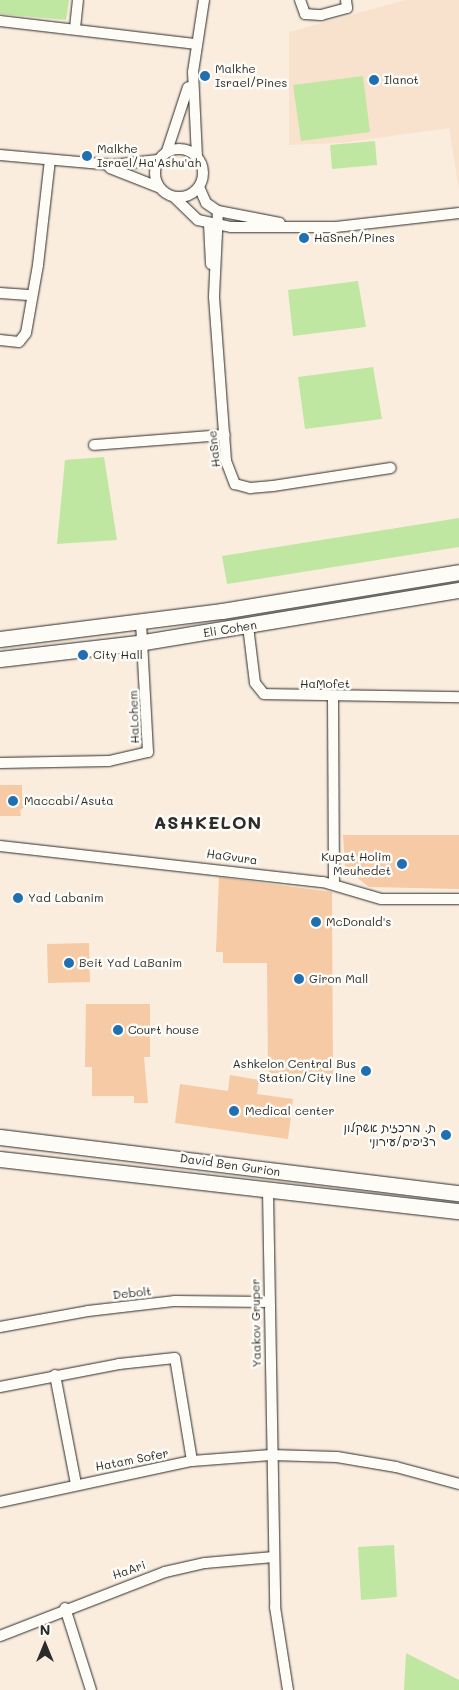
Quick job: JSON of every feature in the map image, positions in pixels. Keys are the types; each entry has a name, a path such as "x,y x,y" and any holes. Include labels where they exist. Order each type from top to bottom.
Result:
{"street":[{"path":"76,28 78,0"},
{"path":"158,187 154,173 158,160 167,151 193,72 204,0"},
{"path":"300,0 305,14 321,15 347,8 346,0"},
{"path":"0,21 76,28 197,44"},
{"path":"174,197 188,196 199,187 203,172 197,157 193,72"},
{"path":"167,151 183,149 197,157"},
{"path":"0,155 94,164 135,164 158,160"},
{"path":"0,340 19,342 26,333 50,160"},
{"path":"94,164 158,187 174,197 194,218 214,225 336,227 459,213"},
{"path":"199,187 206,203 218,211 273,222 336,227"},
{"name":"HaSne","path":"218,211 214,225 214,282 228,472 235,484 250,488 391,468"},
{"path":"0,293 32,295"},
{"path":"94,445 225,435"},
{"name":"Eli Cohen","path":"0,639 141,622 459,572"},
{"name":"Eli Cohen","path":"0,659 144,642 459,590"},
{"name":"HaLohem","path":"0,763 109,760 148,752 144,642 141,622"},
{"name":"HaMofet","path":"248,626 255,683 259,691 273,697 459,697"},
{"path":"334,697 332,821 334,884"},
{"name":"HaGvura","path":"0,846 198,866 334,884 381,899 459,899"},
{"name":"David Ben Gurion","path":"0,1137 459,1193"},
{"name":"David Ben Gurion","path":"0,1159 268,1191 459,1211"},
{"name":"Yaakov Gruper","path":"268,1191 268,1302 275,1607 288,1690"},
{"name":"Debolt","path":"0,1327 88,1311 175,1301 268,1302"},
{"path":"0,1387 55,1375 175,1358 192,1461"},
{"path":"55,1375 76,1484"},
{"name":"Hatam Sofer","path":"0,1502 76,1484 192,1461 271,1455 337,1457 396,1467 459,1484"},
{"name":"HaAri","path":"0,1636 65,1608 165,1572 204,1563 274,1557"},
{"path":"65,1608 91,1690"}],"shaded area":[{"name":"Ilanot","path":"405,0 459,0 459,190 449,128 342,143 289,145 289,32"}],"green space":[{"path":"0,0 69,0 66,20 0,14"},
{"path":"363,76 370,132 301,141 293,85"},
{"path":"375,141 377,165 332,169 330,145"},
{"path":"358,281 366,327 293,336 288,290"},
{"path":"373,367 382,419 305,429 298,377"},
{"path":"104,457 117,540 57,544 65,460"},
{"path":"459,518 459,547 227,584 222,556"},
{"path":"394,1545 397,1597 361,1600 358,1547"},
{"path":"406,1653 459,1680 459,1690 404,1690"}],"building":[{"name":"Maccabi/Asuta","path":"0,785 22,785 22,797 29,804 20,810 21,816 0,816"},
{"name":"Kupat Holim Meuhedet","path":"343,835 459,835 459,889 369,887 345,868"},
{"name":"Giron Mall","path":"219,877 332,892 333,1076 268,1073 267,963 223,963 223,952 216,952"},
{"name":"Beit Yad LaBanim","path":"89,943 90,982 48,983 47,944"},
{"name":"Court house","path":"86,1004 150,1004 150,1057 144,1057 148,1103 134,1103 134,1096 92,1096 92,1067 85,1067"},
{"name":"Medical center","path":"230,1075 259,1080 257,1094 293,1099 288,1139 175,1123 180,1084 228,1091"}],"place":[{"name":"Malkhe Israel/Pines","path":"205,76"},
{"name":"Ilanot","path":"374,80"},
{"name":"Malkhe Israel/Ha'Ashu'ah","path":"87,156"},
{"name":"HaSneh/Pines","path":"304,238"},
{"name":"City Hall","path":"83,655"},
{"name":"Maccabi/Asuta","path":"13,801"},
{"name":"Kupat Holim Meuhedet","path":"402,864"},
{"name":"Yad Labanim","path":"18,898"},
{"name":"McDonald's","path":"316,922"},
{"name":"Beit Yad LaBanim","path":"69,963"},
{"name":"Giron Mall","path":"299,979"},
{"name":"Court house","path":"118,1030"},
{"name":"Ashkelon Central Bus Station/City line","path":"366,1071"},
{"name":"Medical center","path":"234,1111"},
{"name":"ת. מרכזית אשקלון רציפים/עירוני","path":"446,1135"}],"district":[{"name":"ASHKELON","path":"208,822"}]}
